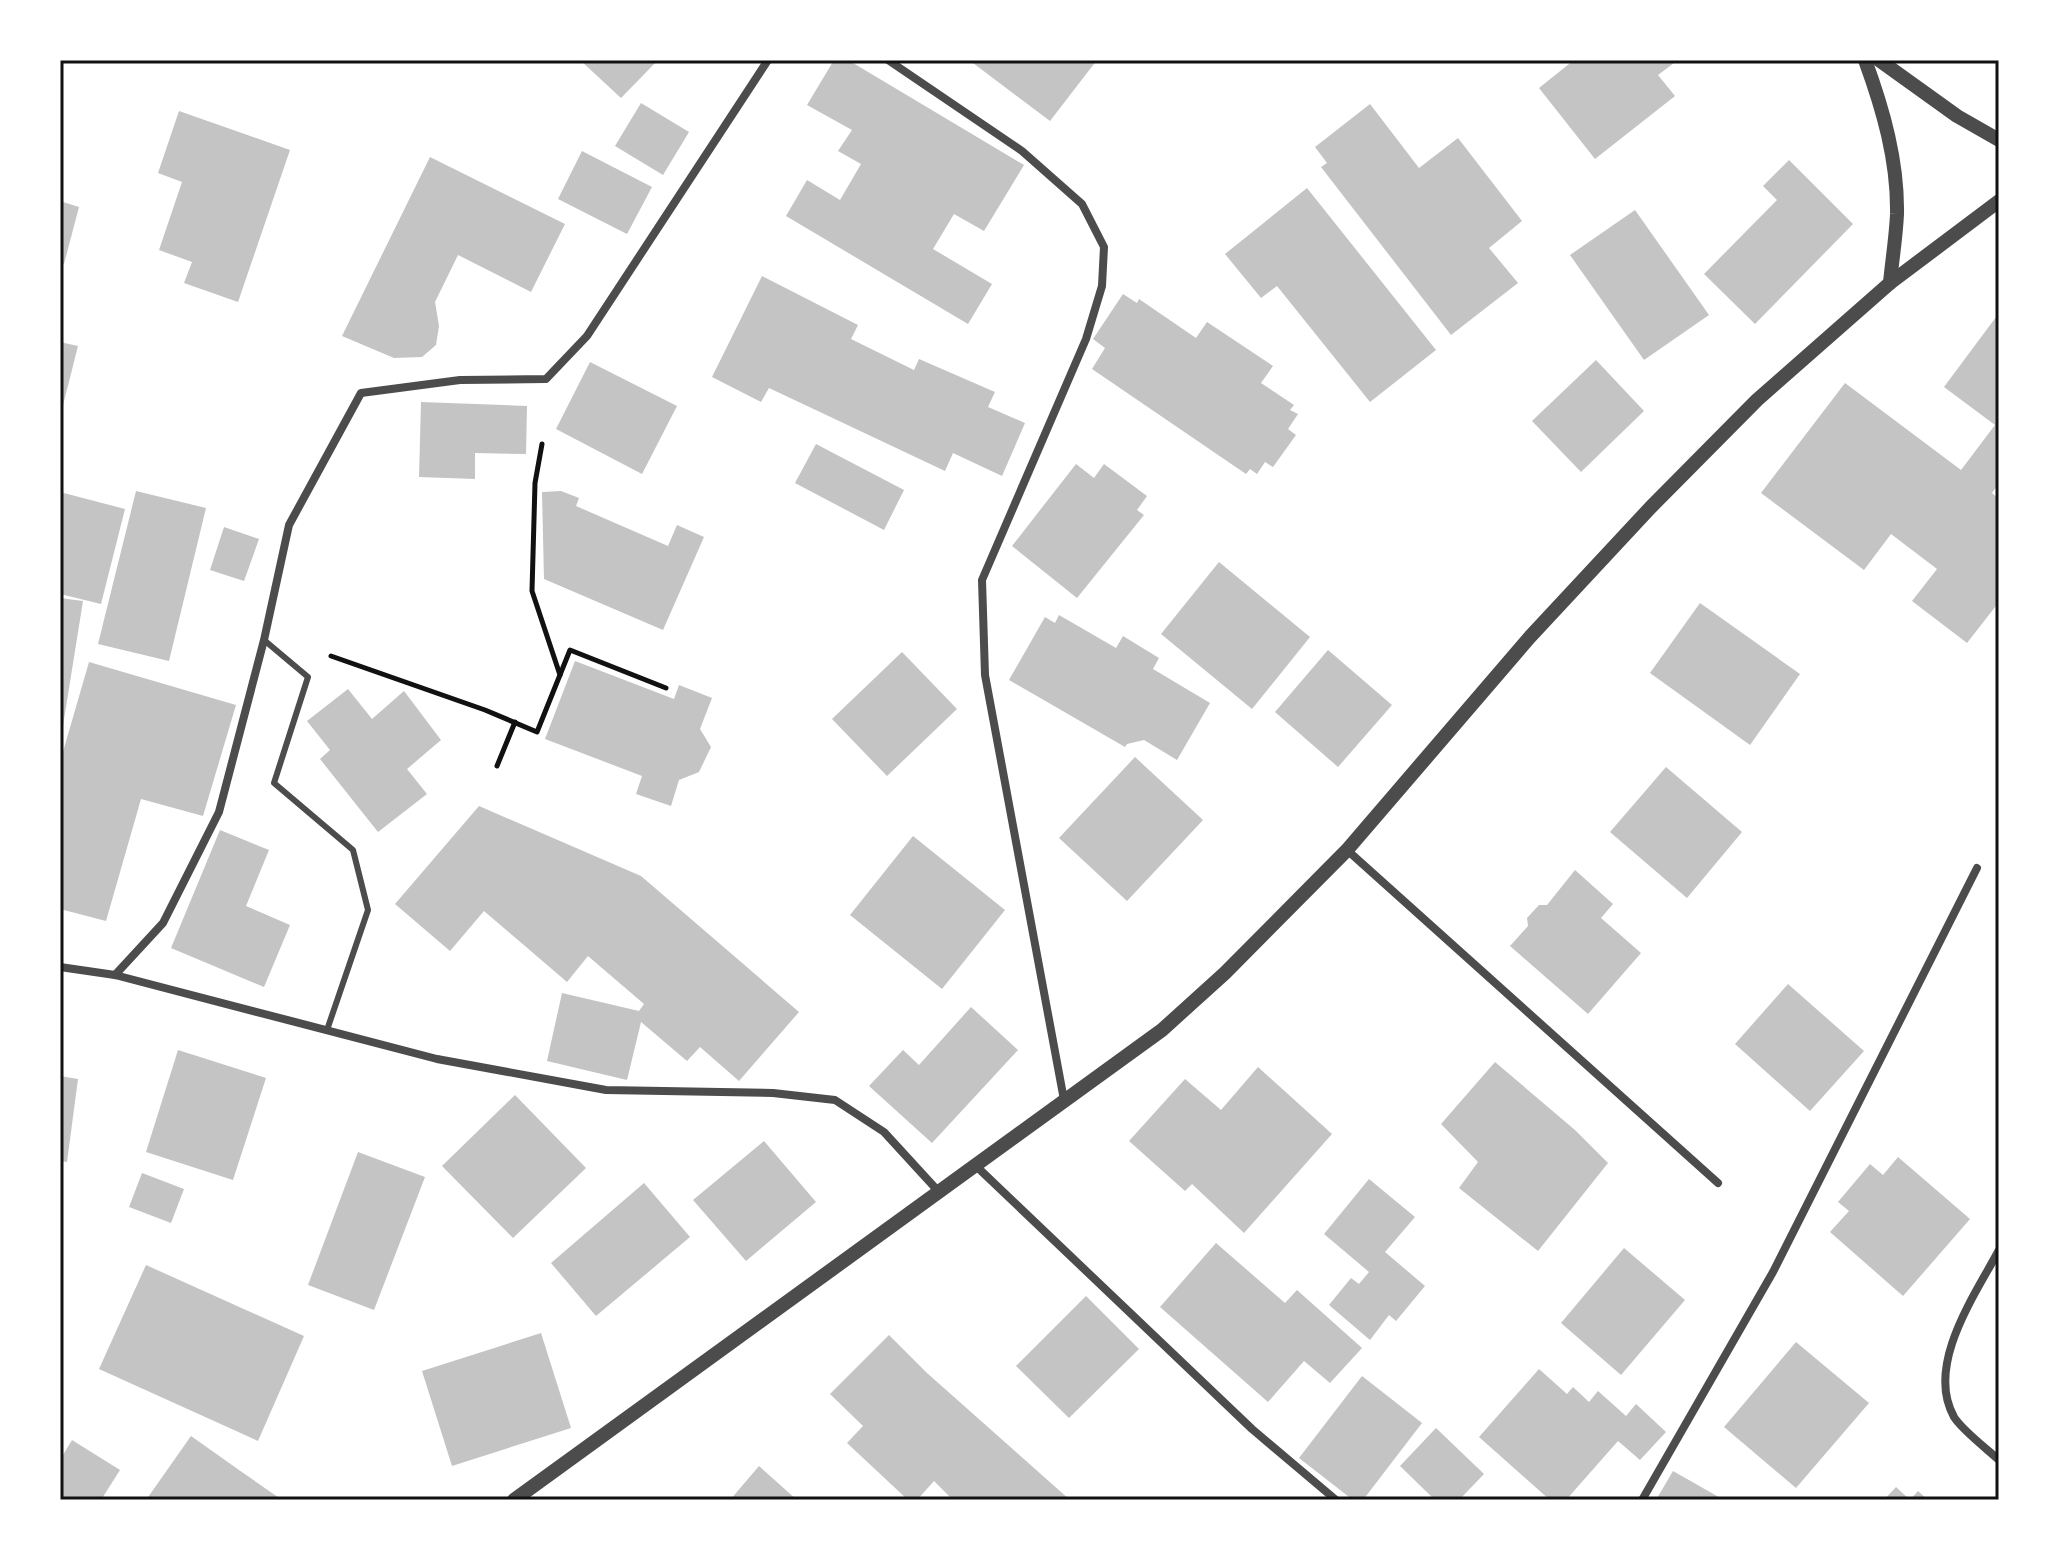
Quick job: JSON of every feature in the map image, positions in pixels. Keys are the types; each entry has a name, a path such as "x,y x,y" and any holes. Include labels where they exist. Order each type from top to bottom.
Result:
{"street":[{"path":"115,975 163,923 219,812 264,640 289,525 361,393 460,380 546,379 587,336 768,60"},
{"path":"888,60 1032,159 1082,204 1104,247 1102,286 1086,339 982,580 985,675 1064,1100"},
{"path":"1865,60 1881,105 1896,177 1897,215 1890,283"},
{"path":"1879,60 1957,116 1999,140"},
{"path":"514,1500 976,1166 1172,1020 1225,973 1347,850 1529,638 1650,508 1757,400 1890,283 1999,201"},
{"path":"1347,850 1718,1183"},
{"path":"1642,1500 1773,1272 1977,868"},
{"path":"60,967 115,975 437,1059 606,1090 773,1093 835,1100 884,1132 939,1192"},
{"path":"976,1166 1252,1429 1336,1500"},
{"path":"1999,1250 1955,1332 1944,1381 1955,1418 1999,1460"}],"lane":[{"path":"264,640 308,677 274,783 353,850 368,910 327,1030"}],"path":[{"path":"542,444 535,483 532,591 560,676"},
{"path":"264,640 349,660 537,732 570,650 666,688"},
{"path":"497,766 515,722"}],"building":[{"path":"580,60 658,60 621,98"},
{"path":"834,60 848,60 1024,165 984,231 954,214 933,249 992,284 968,324 786,216 807,180 840,200 861,164 838,151 852,130 807,105"},
{"path":"969,60 1097,60 1050,121"},
{"path":"1574,60 1678,60 1658,75 1675,96 1595,159 1539,88"},
{"path":"641,103 689,132 663,175 615,146"},
{"path":"1370,104 1419,168 1458,138 1522,221 1489,248 1518,283 1451,335 1321,167 1327,163 1315,147"},
{"path":"179,111 290,150 238,302 184,283 192,262 159,250 182,182 158,173"},
{"path":"582,151 652,187 627,234 558,199"},
{"path":"430,157 565,224 531,292 458,255 435,302 439,326 436,345 422,357 394,358 342,336"},
{"path":"1789,160 1853,224 1755,324 1704,274 1777,200 1763,186"},
{"path":"1307,188 1436,350 1370,402 1277,286 1261,298 1225,254"},
{"path":"60,201 79,207 64,264 60,263"},
{"path":"1635,210 1709,315 1644,360 1570,255"},
{"path":"762,276 858,325 851,339 914,370 919,359 995,392 988,407 1025,423 1002,476 953,453 945,471 769,388 761,402 712,377"},
{"path":"1123,294 1137,303 1139,299 1196,338 1207,322 1273,366 1261,383 1294,405 1290,410 1298,414 1288,429 1296,435 1273,467 1265,462 1257,474 1250,469 1246,474 1092,369 1105,348 1093,339"},
{"path":"1999,313 1999,483 1992,493 1999,499 1999,602 1967,643 1912,601 1937,569 1891,534 1864,570 1761,493 1845,383 1961,470 1995,425 1944,387"},
{"path":"60,342 78,346 61,413 60,413"},
{"path":"1596,360 1644,411 1581,472 1532,421"},
{"path":"590,362 677,406 642,474 556,429"},
{"path":"421,402 527,406 526,454 475,453 475,479 419,477"},
{"path":"816,444 904,490 884,530 795,483"},
{"path":"1076,464 1094,478 1104,464 1147,496 1137,510 1144,515 1077,598 1012,546"},
{"path":"136,491 206,508 169,661 98,644"},
{"path":"561,491 579,498 576,506 668,546 677,525 704,537 663,630 544,579 542,492"},
{"path":"60,492 125,509 101,604 60,594"},
{"path":"224,527 259,539 244,581 210,570"},
{"path":"1219,562 1310,637 1252,709 1161,634"},
{"path":"60,598 83,601 62,732 60,732"},
{"path":"1700,603 1800,674 1750,745 1650,673"},
{"path":"1059,615 1116,648 1123,636 1159,658 1153,669 1210,703 1177,760 1144,740 1125,747 1009,680 1045,617 1055,623"},
{"path":"1328,650 1392,705 1338,767 1275,712"},
{"path":"902,652 957,709 887,776 832,719"},
{"path":"575,661 674,699 679,685 712,698 700,729 711,747 699,772 679,780 671,806 636,794 642,776 545,739"},
{"path":"89,662 236,705 203,816 141,799 106,921 60,909 60,762"},
{"path":"348,689 372,719 404,691 441,740 407,769 427,794 378,832 320,759 330,750 307,721"},
{"path":"1135,757 1203,820 1127,901 1059,838"},
{"path":"1666,767 1742,832 1687,898 1610,832"},
{"path":"479,806 641,876 799,1012 739,1081 700,1047 687,1061 641,1022 627,1080 547,1061 562,993 639,1011 644,1004 588,956 567,982 484,911 450,951 395,904"},
{"path":"220,830 269,850 246,906 290,925 264,987 171,948"},
{"path":"913,836 1005,910 942,989 850,915"},
{"path":"1575,870 1613,904 1601,918 1641,953 1588,1014 1510,946 1528,926 1527,918 1539,905 1547,905"},
{"path":"1788,984 1864,1051 1810,1111 1735,1044"},
{"path":"971,1007 1018,1050 932,1143 869,1086 903,1050 919,1065"},
{"path":"178,1050 266,1078 233,1180 146,1152"},
{"path":"1495,1062 1575,1130 1608,1163 1538,1251 1459,1188 1478,1162 1441,1124"},
{"path":"1258,1067 1332,1134 1244,1233 1192,1184 1185,1191 1129,1141 1185,1079 1221,1110"},
{"path":"60,1076 78,1079 67,1162 60,1161"},
{"path":"515,1095 586,1168 513,1238 442,1166"},
{"path":"764,1141 816,1202 746,1261 693,1200"},
{"path":"358,1152 425,1177 374,1310 308,1285"},
{"path":"1898,1157 1970,1219 1903,1296 1830,1232 1849,1211 1838,1202 1870,1164 1883,1175"},
{"path":"142,1173 184,1189 171,1223 129,1207"},
{"path":"1369,1179 1415,1217 1385,1252 1425,1286 1396,1321 1389,1315 1370,1340 1329,1305 1351,1278 1359,1284 1369,1272 1324,1234"},
{"path":"644,1183 690,1237 596,1316 551,1263"},
{"path":"1216,1243 1285,1303 1297,1290 1362,1348 1330,1383 1304,1361 1268,1402 1160,1307"},
{"path":"1624,1248 1685,1300 1621,1375 1561,1323"},
{"path":"146,1265 304,1336 258,1441 99,1369"},
{"path":"1086,1296 1139,1349 1069,1418 1016,1366"},
{"path":"541,1333 571,1428 452,1466 422,1371"},
{"path":"889,1335 927,1373 1070,1500 953,1500 934,1481 917,1500 908,1500 847,1443 863,1426 830,1394"},
{"path":"1796,1342 1869,1403 1796,1488 1724,1427"},
{"path":"1539,1369 1567,1394 1573,1387 1589,1402 1598,1391 1626,1416 1636,1404 1666,1432 1640,1460 1618,1441 1566,1500 1550,1500 1479,1437"},
{"path":"1362,1376 1422,1423 1363,1500 1353,1500 1299,1458"},
{"path":"1436,1428 1484,1474 1459,1500 1435,1500 1400,1466"},
{"path":"191,1436 239,1470 282,1500 146,1500"},
{"path":"72,1440 120,1470 101,1500 60,1500 60,1460"},
{"path":"759,1466 797,1500 730,1500"},
{"path":"1673,1471 1724,1500 1656,1500"},
{"path":"1896,1487 1910,1500 1884,1500"},
{"path":"1918,1491 1928,1500 1910,1500"}]}
